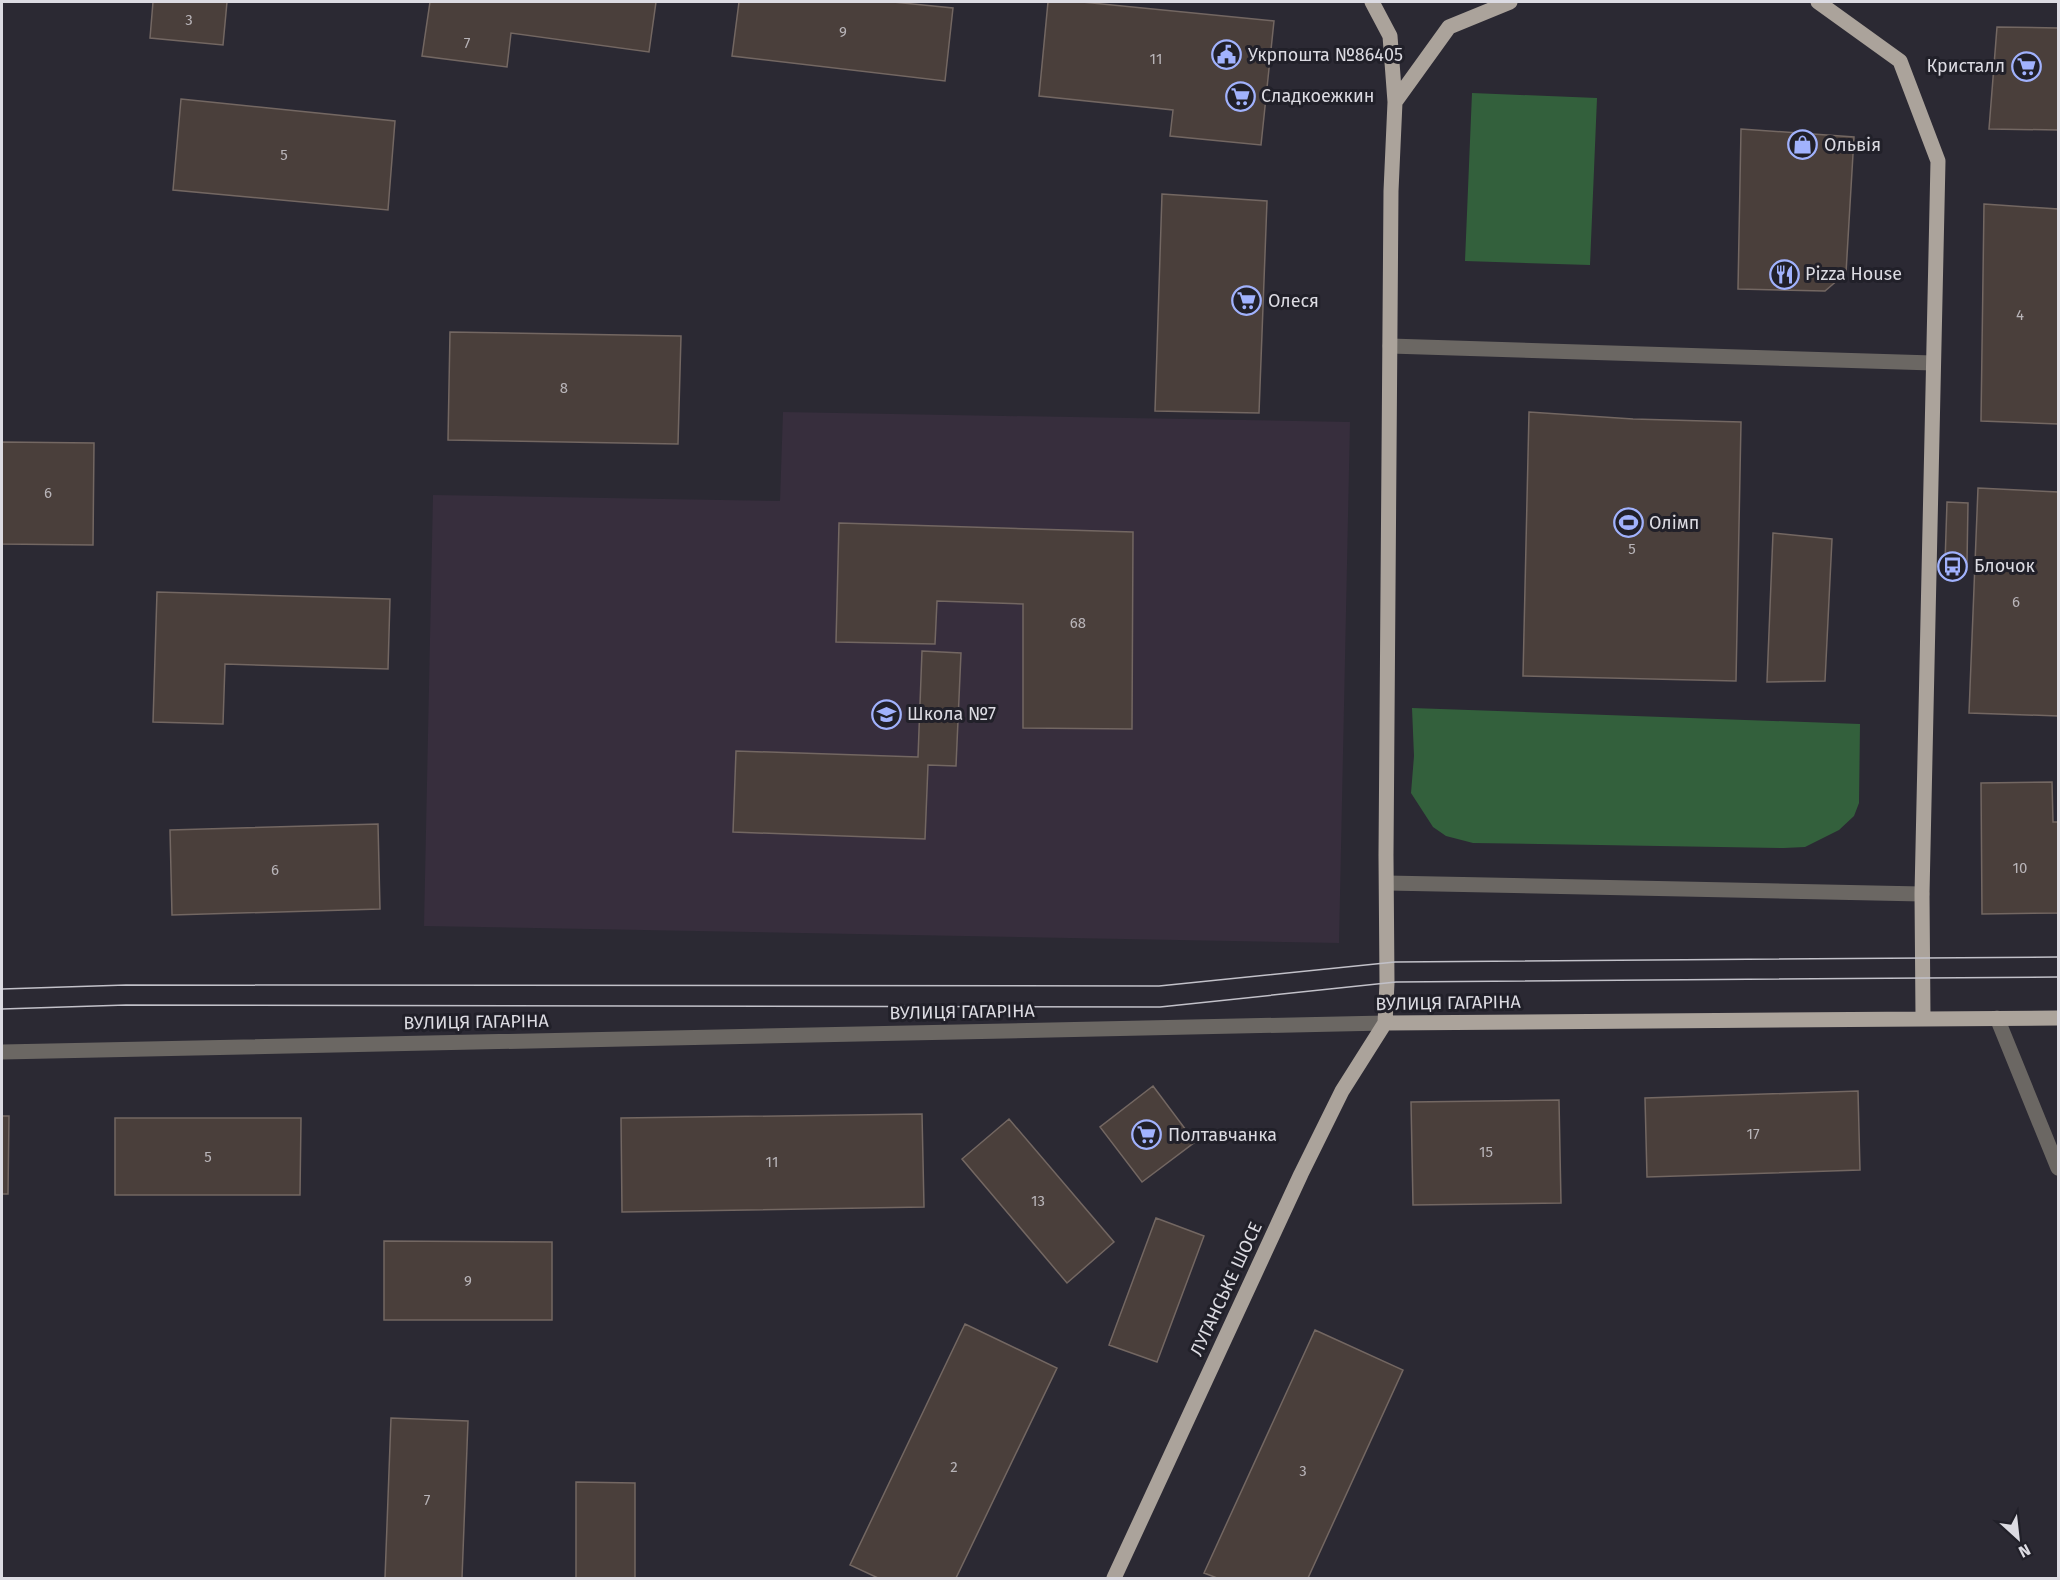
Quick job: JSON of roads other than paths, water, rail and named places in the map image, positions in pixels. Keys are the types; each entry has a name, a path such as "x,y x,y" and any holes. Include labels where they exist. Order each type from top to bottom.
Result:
{"main road":[{"path":"1372,2 1390,36 1395,102 1390,191 1385,1023"},
{"path":"1395,102 1449,27 1509,2"},
{"path":"1818,2 1900,60 1938,161 1922,894 1923,1017"},
{"path":"1997,1018 2058,1018"},
{"name":"ВУЛИЦЯ ГАГАРІНА","path":"1385,1023 1997,1018"},
{"name":"ЛУГАНСЬКЕ ШОСЕ","path":"1114,1578 1301,1174 1342,1091 1385,1023"}],"street":[{"path":"1390,346 1933,363"},
{"path":"1387,883 1922,894"},
{"path":"1997,1018 2058,1167"},
{"name":"ВУЛИЦЯ ГАГАРІНА","path":"2,1052 1385,1023"}],"tram line":[{"path":"2,989 126,985 1159,986 1395,962 2058,957"},
{"path":"2,1009 126,1005 1160,1007 1396,982 2058,977"}],"place":[{"name":"Укрпошта №86405","path":"1227,55"},
{"name":"Кристалл","path":"2026,66"},
{"name":"Сладкоежкин","path":"1240,96"},
{"name":"Ольвія","path":"1803,145"},
{"name":"Pizza House","path":"1784,274"},
{"name":"Олеся","path":"1247,301"},
{"name":"Олімп","path":"1628,523"},
{"name":"Блочок","path":"1953,566"},
{"name":"Школа №7","path":"886,714"},
{"name":"Полтавчанка","path":"1147,1135"}]}
